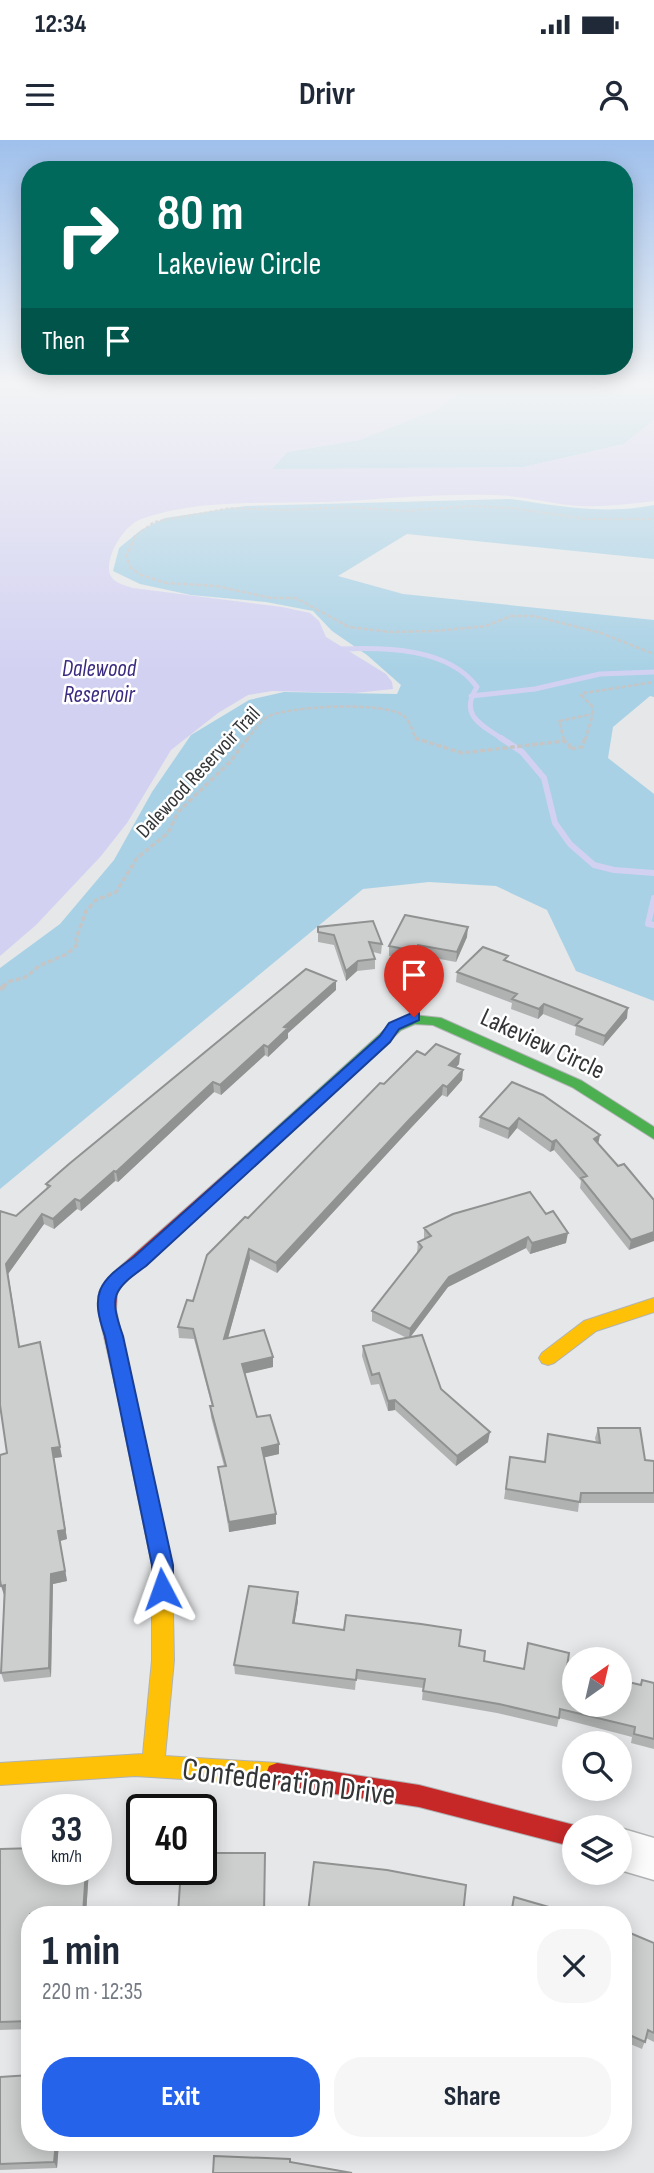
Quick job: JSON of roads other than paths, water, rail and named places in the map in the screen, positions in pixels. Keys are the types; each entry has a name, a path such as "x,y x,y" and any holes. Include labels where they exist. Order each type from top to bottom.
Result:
{"street":[{"name":"Lakeview Circle","path":"153,1765 163,1660 162,1565 114,1336 107,1316 105,1296 119,1276 140,1261 385,1039 394,1026 414,1017 436,1021 576,1083 619,1106 654,1134"},
{"path":"548,1358 590,1326 654,1305"},
{"name":"Confederation Drive","path":"0,1774 153,1765 295,1777 434,1800 562,1832"},
{"path":"632,1853 654,1859"}],"water":[{"name":"Dalewood Reservoir","path":"0,481 654,481 654,501 608,506 580,506 502,495 419,496 190,507 135,522 123,533 111,555 110,574 118,582 133,588 310,613 319,621 326,637 386,674 393,689 355,693 272,691 248,695 218,713 171,750 127,823 101,856 36,925 0,956"}],"waterway":[{"path":"341,649 396,650 433,657 465,674 477,687 473,696"},
{"path":"473,696 535,689 600,674 654,672"},
{"path":"473,696 470,706 476,719 504,740"},
{"path":"504,740 522,752 544,778 555,823 570,844 594,865 614,870 654,873"},
{"path":"654,898 648,924 654,925"}]}
